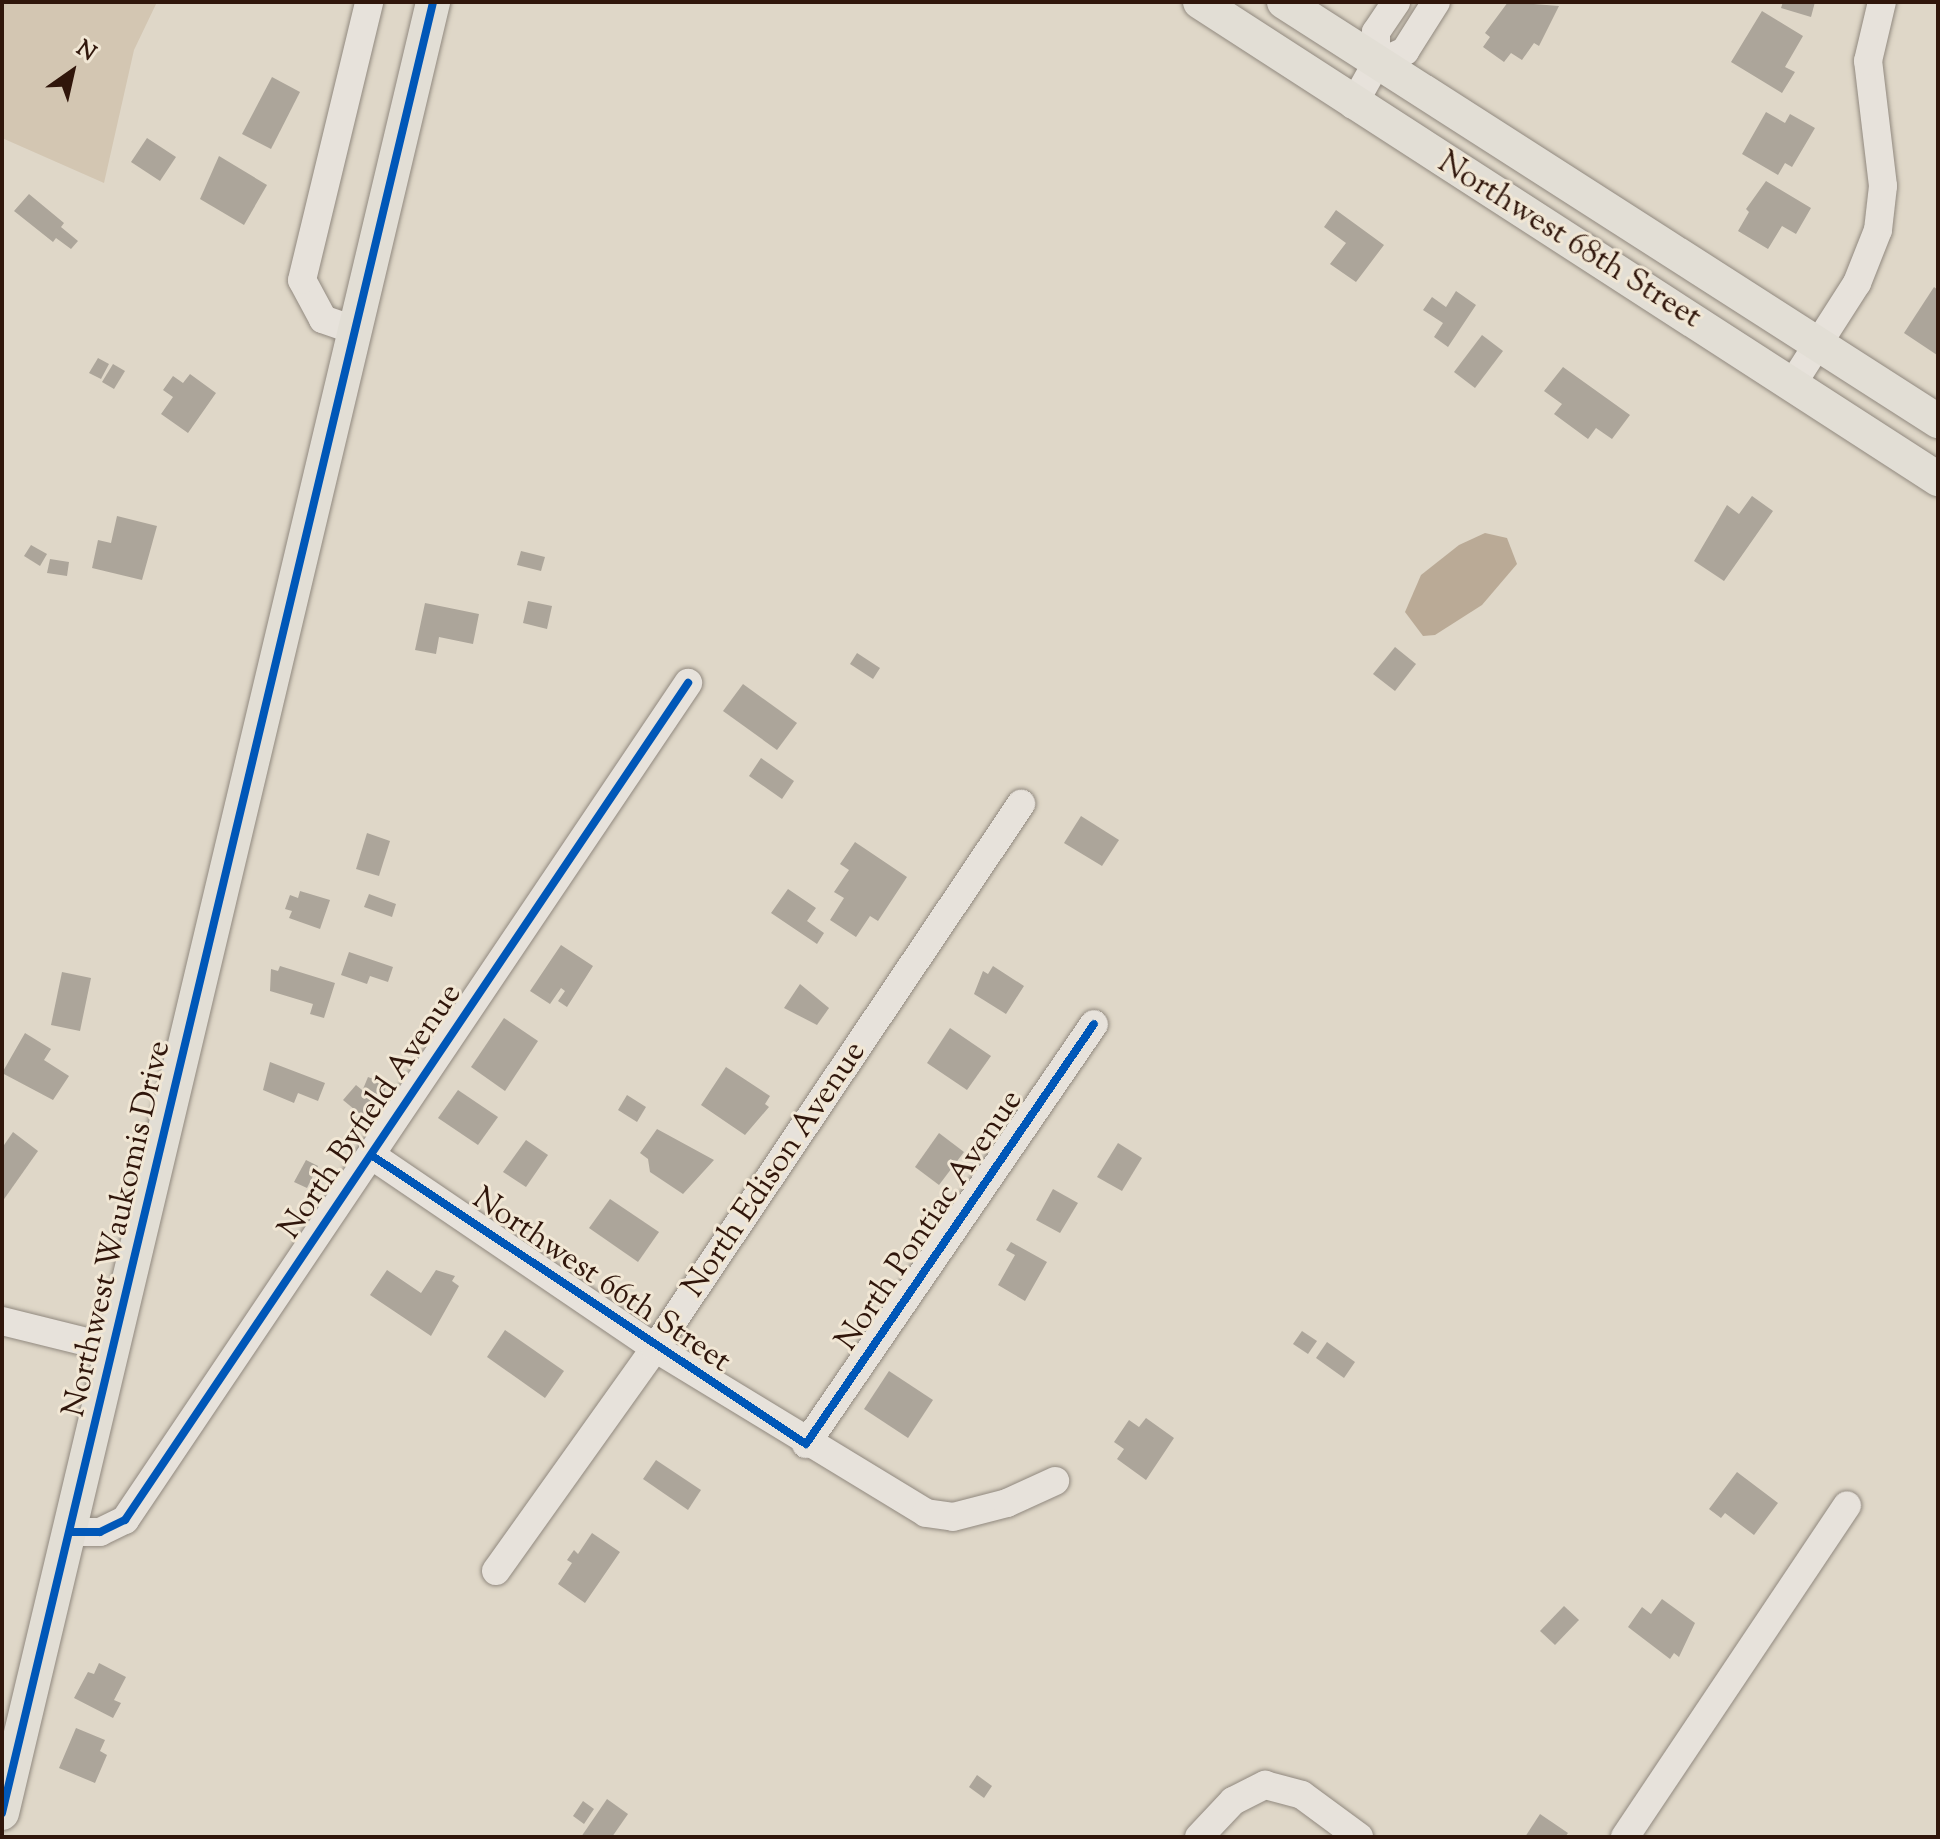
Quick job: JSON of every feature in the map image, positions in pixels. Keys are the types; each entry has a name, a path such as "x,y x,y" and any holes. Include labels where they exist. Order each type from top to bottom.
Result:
{"main road":[{"name":"Northwest Waukomis Drive","path":"2,1813 8,1763 71,1532 433,2"},
{"name":"Northwest 68th Street","path":"1200,2 1353,105 1793,383 1938,479"},
{"name":"Northwest 68th Street","path":"1284,2 1376,64 1821,343 1938,421"}],"street":[{"path":"357,331 323,319 302,280 369,2"},
{"path":"1353,105 1376,64 1376,32 1396,2"},
{"path":"1376,64 1405,51 1436,2"},
{"path":"1793,383 1857,283 1878,230 1883,186 1868,61 1882,2"},
{"name":"North Byfield Avenue","path":"71,1532 100,1532 125,1520 688,683"},
{"name":"North Edison Avenue","path":"496,1571 655,1348 1021,804"},
{"name":"North Pontiac Avenue","path":"806,1444 1094,1024"},
{"name":"Northwest 66th Street","path":"371,1155 655,1348 806,1444 926,1513 953,1517 1007,1503 1055,1481"},
{"path":"2,1321 115,1349"},
{"path":"1625,1837 1847,1506"},
{"path":"1199,1837 1233,1801 1265,1785 1302,1795 1359,1837"}],"shaded area":[{"path":"2,2 157,2 134,50 104,183 2,138"},
{"path":"1485,533 1507,538 1517,564 1482,605 1435,635 1423,636 1405,612 1421,575 1459,545"}],"building":[{"path":"1508,2 1559,6 1539,46 1534,43 1522,60 1511,53 1504,62 1483,47 1490,37 1485,33"},
{"path":"1783,2 1815,2 1811,17 1781,8"},
{"path":"1762,11 1803,36 1785,67 1795,72 1782,93 1731,62"},
{"path":"272,77 300,92 271,149 242,134"},
{"path":"1766,112 1785,123 1790,114 1815,128 1792,167 1785,163 1778,175 1742,154"},
{"path":"147,138 176,157 160,181 131,162"},
{"path":"219,156 267,185 244,225 200,199"},
{"path":"1766,181 1811,208 1796,234 1782,226 1768,249 1738,231 1749,212 1746,209"},
{"path":"29,194 64,223 61,227 78,241 71,249 56,238 53,242 14,211"},
{"path":"1336,210 1384,245 1356,282 1330,264 1346,243 1324,227"},
{"path":"1934,287 1938,290 1937,355 1904,333"},
{"path":"1456,291 1476,305 1448,347 1434,337 1443,323 1423,310 1432,297 1446,307"},
{"path":"1482,335 1503,351 1475,388 1454,372"},
{"path":"98,358 109,364 101,379 89,373"},
{"path":"113,364 125,371 114,389 102,382"},
{"path":"1563,367 1630,415 1612,439 1596,428 1588,439 1554,414 1562,404 1544,391"},
{"path":"190,374 216,393 188,433 161,414 173,397 163,390 173,376 183,383"},
{"path":"1752,496 1773,511 1724,581 1694,561 1727,505 1739,514"},
{"path":"117,516 157,526 142,580 92,568 98,540 111,543"},
{"path":"31,545 47,554 40,566 24,556"},
{"path":"521,551 545,557 541,571 517,565"},
{"path":"50,559 69,562 67,576 47,573"},
{"path":"528,601 552,606 547,629 523,623"},
{"path":"425,603 479,614 473,644 439,637 436,654 415,650"},
{"path":"1395,647 1416,664 1395,691 1373,674"},
{"path":"857,653 880,668 873,679 850,664"},
{"path":"743,684 797,723 777,750 723,711"},
{"path":"761,758 794,781 782,799 749,776"},
{"path":"1081,816 1119,840 1102,866 1064,843"},
{"path":"367,833 390,841 379,876 356,869"},
{"path":"855,842 907,877 878,921 870,916 856,937 830,920 844,898 834,892 849,870 840,864"},
{"path":"788,889 816,908 807,921 824,933 817,944 771,913"},
{"path":"300,891 330,900 320,929 289,918 292,911 285,909 290,895 298,898"},
{"path":"369,894 396,904 392,917 364,907"},
{"path":"561,945 593,966 567,1007 558,1001 565,991 561,988 550,1004 530,991"},
{"path":"349,952 393,967 388,982 370,976 367,984 341,975"},
{"path":"280,966 335,983 324,1018 310,1014 313,1004 270,991 271,969 278,971"},
{"path":"993,966 1024,986 1006,1014 974,994 983,971 988,974"},
{"path":"62,972 91,978 80,1031 51,1025"},
{"path":"800,984 829,1008 817,1025 784,1008"},
{"path":"504,1018 538,1041 505,1091 471,1067"},
{"path":"950,1028 991,1056 967,1090 927,1063"},
{"path":"25,1033 51,1049 44,1060 69,1076 53,1100 2,1073"},
{"path":"270,1062 325,1083 318,1101 298,1093 294,1103 263,1090"},
{"path":"726,1067 770,1096 765,1104 769,1107 745,1135 701,1105"},
{"path":"368,1077 387,1084 383,1096 363,1089"},
{"path":"356,1085 379,1104 366,1119 343,1100"},
{"path":"458,1090 498,1117 478,1145 438,1118"},
{"path":"627,1095 646,1107 637,1122 618,1110"},
{"path":"657,1129 714,1160 683,1194 650,1172 648,1159 640,1153"},
{"path":"13,1132 38,1151 2,1202 2,1148"},
{"path":"939,1133 964,1152 939,1185 915,1167"},
{"path":"526,1140 548,1155 526,1187 503,1172"},
{"path":"1118,1143 1142,1158 1122,1191 1097,1177"},
{"path":"306,1160 318,1166 307,1188 294,1182"},
{"path":"1053,1189 1078,1203 1060,1233 1036,1220"},
{"path":"610,1199 659,1232 638,1262 589,1228"},
{"path":"1011,1242 1047,1262 1025,1301 998,1285 1015,1255 1006,1250"},
{"path":"387,1270 421,1293 436,1270 455,1276 452,1281 459,1286 431,1336 370,1295"},
{"path":"505,1330 564,1371 545,1398 487,1357"},
{"path":"1302,1331 1317,1341 1308,1354 1293,1344"},
{"path":"1327,1342 1355,1362 1344,1378 1316,1358"},
{"path":"889,1371 933,1400 908,1438 864,1409"},
{"path":"1146,1418 1174,1438 1146,1480 1117,1459 1124,1449 1114,1442 1129,1420 1139,1427"},
{"path":"656,1460 701,1490 688,1510 643,1479"},
{"path":"1737,1472 1778,1503 1754,1535 1725,1513 1721,1518 1709,1509"},
{"path":"592,1533 620,1552 585,1603 558,1584 572,1563 567,1560 574,1550 578,1554"},
{"path":"1662,1599 1695,1623 1679,1657 1674,1653 1670,1659 1628,1627 1642,1607 1651,1614"},
{"path":"1564,1606 1579,1620 1555,1645 1540,1631"},
{"path":"99,1663 126,1677 114,1700 121,1703 113,1718 74,1698 88,1672 94,1674"},
{"path":"76,1728 105,1740 100,1751 107,1755 95,1783 59,1768"},
{"path":"977,1775 992,1786 984,1798 969,1787"},
{"path":"607,1799 628,1814 612,1837 581,1837"},
{"path":"583,1801 594,1809 584,1824 573,1816"},
{"path":"1540,1814 1568,1833 1565,1837 1525,1837"}],"cycle path":[{"path":"2,1813 433,2"},
{"path":"71,1532 100,1532 125,1520 688,683"},
{"path":"371,1155 806,1444 1094,1024"}]}
